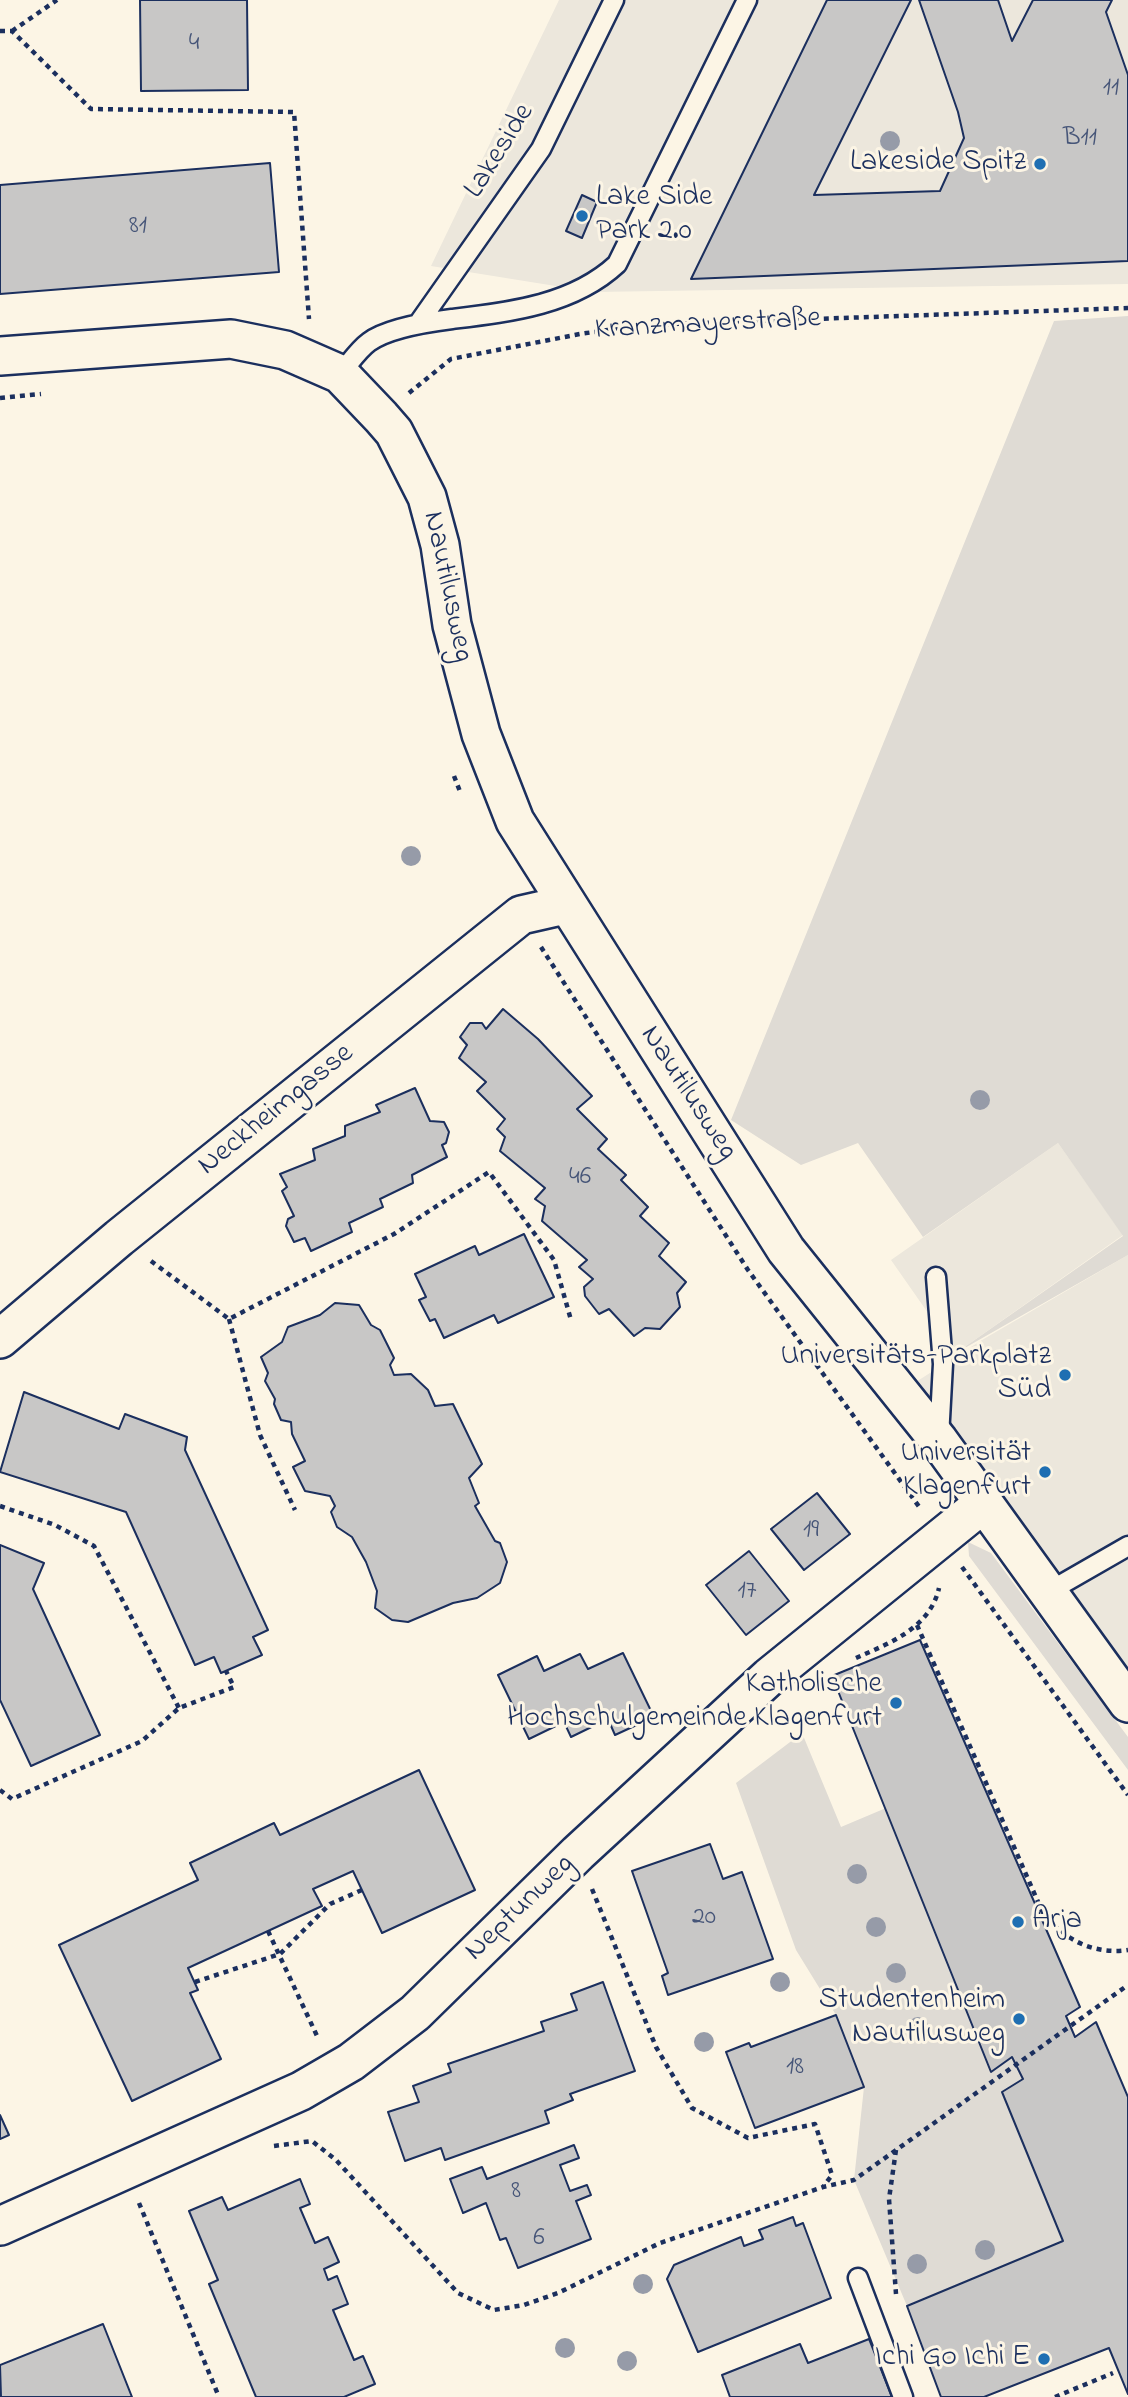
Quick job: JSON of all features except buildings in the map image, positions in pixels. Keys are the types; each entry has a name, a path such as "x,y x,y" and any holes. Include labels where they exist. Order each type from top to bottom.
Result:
{"street":[{"path":"0,356 231,339 285,350 341,374 381,416"},
{"name":"Nautilusweg","path":"381,416 394,432 427,497 440,545 452,625 481,734 515,821 565,905 786,1250 939,1441 1128,1703"},
{"name":"Neckheimgasse","path":"0,1339 119,1238 521,915 565,905"},
{"name":"Neptunweg","path":"0,2226 301,2091 334,2072 415,2013 578,1853 769,1677 984,1503"}],"lane":[{"name":"Lakeside","path":"418,324 541,149 614,0"},
{"path":"341,374 370,341 418,324 505,313 561,298 596,284 617,264 747,0"},
{"path":"936,1277 943,1364 939,1441"},
{"path":"1048,1592 1128,1546"},
{"path":"858,2278 903,2397"}],"path":[{"path":"0,30 12,31 57,0"},
{"path":"12,31 90,109 295,112 310,324"},
{"name":"Kranzmayerstraße","path":"381,416 451,359 642,325 1128,308"},
{"path":"229,1319 394,1234 489,1172 554,1260 571,1320"},
{"path":"119,1238 229,1319 260,1435 295,1510"},
{"path":"0,1506 55,1525 94,1546 179,1708"},
{"path":"941,1538 1128,1795"},
{"path":"917,1625 1042,1911 1053,1927 1075,1941 1096,1949 1128,1950"},
{"path":"0,1790 12,1799 62,1779 142,1741 179,1708 234,1687 226,1671"},
{"path":"578,1853 656,2047 692,2108 748,2138 815,2124 832,2175 823,2187"},
{"path":"195,1982 280,1954 330,1904 362,1890"},
{"path":"268,1931 334,2072"},
{"path":"250,2114 264,2148 312,2141 336,2160 458,2293 494,2310 524,2305 558,2293 660,2243 823,2187 854,2180 1128,1985"},
{"path":"896,2150 889,2199 896,2295"},
{"path":"125,2170 219,2397"},
{"path":"1055,2397 1113,2373"}],"shaded area":[{"path":"559,0 1128,0 1128,284 593,292 431,266"},
{"path":"1128,316 1128,1255 956,1353 1123,1236 1058,1143 923,1237 858,1143 801,1165 731,1120 1054,321"},
{"path":"1058,1143 1123,1235 956,1353 891,1260"},
{"name":"Universität Klagenfurt","path":"1128,1255 1128,1703 900,1392 982,1340"},
{"path":"968,1542 991,1553 1128,1737 1128,1770 969,1556"},
{"path":"802,1733 841,1827 886,1808 992,2071 1012,2057 1023,2079 1002,2092 1063,2241 907,2306 854,2180 864,2087 836,2015 796,1950 736,1783"}],"place":[{"name":"Lakeside Spitz","path":"1040,164"},
{"name":"Lake Side Park 2.0","path":"582,216"},
{"name":"Universitäts-Parkplatz Süd","path":"1065,1375"},
{"name":"Universität Klagenfurt","path":"1045,1472"},
{"name":"Katholische Hochschulgemeinde Klagenfurt","path":"896,1703"},
{"name":"Arja","path":"1018,1922"},
{"name":"Studentenheim Nautilusweg","path":"1019,2019"},
{"name":"Ichi Go Ichi E","path":"1044,2359"}]}
